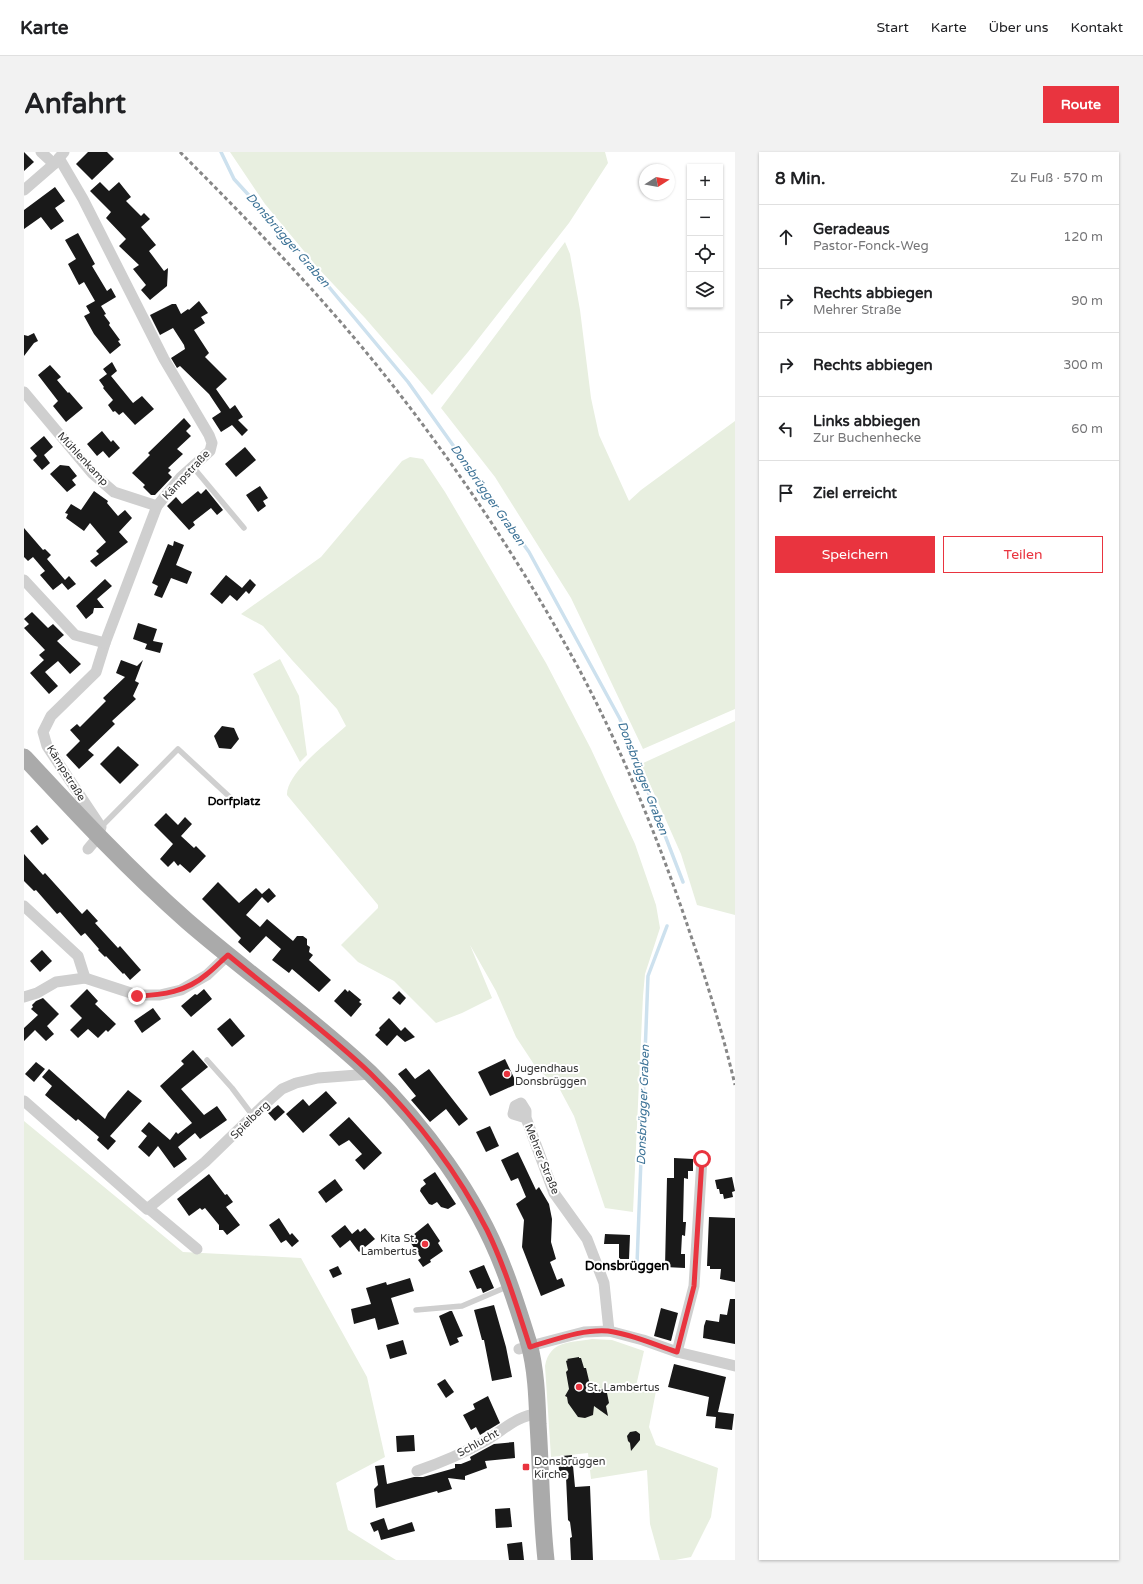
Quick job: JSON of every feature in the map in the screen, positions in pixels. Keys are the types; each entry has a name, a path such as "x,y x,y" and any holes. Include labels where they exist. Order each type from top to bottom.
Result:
{"main road":[{"path":"24,757 96,838 188,922 326,1035 370,1074 414,1121 439,1153 467,1195 486,1230 510,1286 524,1348 536,1388 546,1560"}],"street":[{"path":"24,190 59,158 41,152"},
{"name":"Kämpstraße","path":"59,158 82,198 164,359 209,435 212,443 210,451 181,477 157,506 105,643 96,672 51,716 43,732 48,746 96,838"},
{"name":"Mühlenkamp","path":"24,392 92,473 114,492 157,506"},
{"path":"24,580 75,635 105,643"},
{"path":"24,906 78,956 85,978"},
{"path":"24,997 56,982 85,978 137,996 160,995 181,990 207,975 228,955"},
{"name":"Spielberg","path":"148,1208 206,1162 282,1089 318,1078 370,1074"},
{"path":"24,1101 147,1209 148,1208 197,1249"},
{"name":"Mehrer Straße","path":"526,1118 554,1193 587,1239 604,1283 609,1331"},
{"path":"677,1352 694,1286 702,1159"},
{"path":"524,1348 584,1332 609,1331 643,1340 677,1352 735,1366"},
{"name":"Schlucht","path":"417,1471 439,1463 484,1442 527,1414 538,1414"}],"lane":[{"path":"193,467 244,528"},
{"path":"96,838 178,749 234,801"},
{"path":"207,1060 232,1088 253,1116"},
{"path":"416,1310 462,1306 510,1286"}],"green space":[{"path":"230,152 605,152 608,163 569,223 468,352 432,395 365,318 318,268 265,204"},
{"path":"565,242 570,254 580,310 591,398 599,435 629,501 641,490 735,421 735,709 643,749 571,598 495,477 441,408"},
{"path":"410,457 423,459 445,492 546,663 591,749 635,844 656,905 660,928 645,974 643,996 633,1212 605,1208 574,1116 558,1086 537,1069 516,1037 496,991 470,945 492,998 462,1013 436,1023 394,981 358,962 341,945 378,908 378,905 287,795 289,786 301,767 346,726 337,709 263,626 241,614 321,557 402,461"},
{"path":"280,659 299,696 307,755 300,762 253,674"},
{"path":"735,721 735,915 697,905 681,854 641,764"},
{"path":"24,1121 183,1252 301,1258 367,1377 385,1457 336,1483 348,1530 396,1560 24,1560"},
{"path":"592,1339 612,1340 644,1351 636,1386 656,1391 649,1427 656,1445 718,1468 711,1517 691,1557 675,1560 660,1560 650,1524 647,1470 591,1479 588,1453 551,1457 545,1366 551,1351 556,1347 569,1342"}],"building":[{"path":"24,152 34,162 24,171"},
{"path":"88,152 107,152 114,159 92,180 76,164"},
{"path":"100,182 109,191 119,182 131,197 126,201 141,216 144,213 150,219 141,227 156,245 149,251 164,271 168,268 167,286 150,300 141,290 146,285 133,269 139,265 119,246 126,239 106,218 111,212 90,191"},
{"path":"55,187 65,201 55,208 64,221 51,230 41,217 24,229 24,210"},
{"path":"78,233 95,264 92,266 107,291 111,288 116,297 101,306 106,314 104,315 110,323 109,325 120,340 118,341 121,345 110,354 94,334 84,316 90,313 86,306 95,301 84,282 79,285 68,264 76,259 65,240"},
{"path":"199,301 208,313 201,317 205,323 194,330 209,353 205,357 227,379 216,389 230,409 235,405 243,417 238,420 248,430 242,436 232,425 221,432 212,418 221,412 209,394 180,366 177,368 171,358 185,349 184,345 173,328 160,335 150,315 172,304 176,304 181,314 188,309 189,310"},
{"path":"34,333 38,341 34,343 24,356 24,335 28,336"},
{"path":"112,362 117,371 111,376 133,403 142,396 154,409 135,425 123,412 119,415 115,411 113,412 108,405 113,400 103,388 104,387 99,380 107,374 103,369"},
{"path":"50,365 61,377 57,380 83,408 66,422 53,406 58,401 38,375"},
{"path":"184,418 191,426 186,431 191,436 177,449 183,454 168,468 171,470 168,473 172,477 155,495 151,495 143,487 145,485 132,473 150,455 148,453"},
{"path":"102,431 111,442 113,440 120,448 109,458 103,451 97,456 87,444"},
{"path":"44,436 53,447 44,455 50,463 42,470 33,460 37,456 30,448"},
{"path":"245,447 256,460 236,477 225,464"},
{"path":"60,465 69,466 77,476 72,480 76,485 67,492 50,474"},
{"path":"260,486 268,498 263,501 266,506 258,512 246,495"},
{"path":"206,489 223,510 217,515 211,508 193,522 195,525 189,530 167,506 176,497 182,504 198,491 201,494"},
{"path":"94,491 108,501 107,503 118,516 125,510 132,518 119,532 128,542 96,567 90,561 99,554 96,551 106,542 90,523 84,531 66,518 68,514 65,513 71,504 81,510"},
{"path":"24,528 43,550 45,549 51,555 47,559 65,580 69,576 76,584 68,590 62,583 53,590 40,575 45,571 33,557 28,561 24,557"},
{"path":"174,541 184,545 176,565 192,572 187,584 171,578 162,598 154,595 158,586 152,583 168,544 173,546"},
{"path":"226,575 242,588 250,579 256,585 249,594 246,591 237,601 230,595 222,604 210,594"},
{"path":"105,579 112,586 97,599 104,608 94,608 93,613 86,619 76,606"},
{"path":"32,612 48,628 53,624 64,635 57,641 81,664 70,674 58,661 45,672 58,686 49,694 30,673 44,660 39,655 45,650 24,628 29,624 24,619"},
{"path":"138,623 157,629 153,641 163,643 160,653 145,649 147,644 133,639"},
{"path":"121,660 137,666 143,660 135,681 139,683 133,696 136,699 112,721 115,724 88,750 94,755 79,769 66,755 80,741 70,730 77,724 80,727 106,701 103,698 125,677 116,673"},
{"path":"222,726 234,728 239,739 231,749 219,748 214,736"},
{"path":"118,746 139,765 120,784 100,764"},
{"path":"166,813 178,825 185,817 192,824 181,836 194,848 196,846 206,856 190,873 180,864 178,866 174,861 168,867 160,859 173,844 154,825"},
{"path":"37,825 49,839 42,845 30,831"},
{"path":"24,854 43,875 45,873 82,914 87,909 98,921 95,923 118,948 120,946 141,970 130,980 98,950 99,949 85,933 81,936 60,912 57,914 36,890 34,891 24,881"},
{"path":"218,882 239,903 256,888 262,894 269,888 276,896 268,903 262,897 246,915 260,927 267,919 293,941 297,936 303,936 307,939 307,945 310,947 309,952 313,955 309,960 331,980 319,992 292,969 289,973 272,960 281,949 266,936 250,953 238,942 241,938 202,899"},
{"path":"42,950 52,961 40,972 30,961"},
{"path":"87,989 98,1001 95,1004 116,1024 108,1032 106,1030 98,1038 88,1029 78,1038 70,1030 82,1018 70,1006"},
{"path":"204,989 212,999 191,1017 181,1006 195,994 197,995"},
{"path":"345,989 348,992 349,990 361,1000 359,1002 362,1004 351,1017 334,1001"},
{"path":"399,991 406,998 400,1005 392,998"},
{"path":"43,998 59,1014 47,1026 54,1034 46,1041 35,1030 24,1041 24,1028 38,1015 31,1009 33,1007 32,1005 36,1001"},
{"path":"153,1008 161,1019 142,1033 134,1021"},
{"path":"230,1018 245,1036 232,1047 217,1029"},
{"path":"389,1018 401,1031 405,1027 415,1037 405,1042 397,1035 387,1046 375,1035 380,1030 379,1028"},
{"path":"193,1050 208,1067 181,1089 204,1115 217,1106 227,1120 200,1139 195,1133 178,1147 187,1159 174,1168 158,1146 149,1157 138,1147 147,1136 141,1131 149,1122 170,1140 176,1132 178,1134 192,1123 160,1086 184,1064 181,1061"},
{"path":"505,1059 517,1084 490,1096 478,1072"},
{"path":"36,1062 45,1069 34,1082 25,1074"},
{"path":"406,1068 415,1079 429,1069 468,1119 459,1126 446,1109 430,1122 411,1100 416,1096 398,1074"},
{"path":"49,1069 105,1119 108,1113 128,1090 142,1101 110,1136 116,1141 108,1150 97,1140 99,1137 78,1119 76,1121 45,1095 52,1086 42,1077"},
{"path":"326,1091 337,1103 303,1133 286,1114 303,1099 309,1106"},
{"path":"278,1105 285,1112 275,1121 268,1113"},
{"path":"349,1117 382,1153 364,1170 355,1160 362,1154 349,1140 339,1146 329,1135"},
{"path":"490,1126 499,1146 486,1152 476,1132"},
{"path":"518,1152 536,1190 539,1187 549,1204 552,1219 551,1242 556,1259 550,1262 557,1280 562,1278 565,1286 541,1296 522,1247 524,1220 516,1204 526,1197 518,1178 511,1181 501,1160"},
{"path":"674,1158 693,1159 693,1171 688,1171 688,1179 684,1178 683,1222 686,1222 685,1236 682,1235 681,1254 685,1254 685,1268 665,1267 667,1178 674,1178"},
{"path":"435,1172 456,1204 448,1209 441,1207 437,1202 432,1205 429,1204 420,1191 426,1184 423,1180"},
{"path":"209,1174 225,1195 227,1194 233,1202 226,1207 240,1225 227,1235 223,1230 219,1230 219,1225 205,1208 202,1210 200,1208 189,1216 177,1199"},
{"path":"732,1177 735,1191 732,1192 733,1197 724,1199 723,1194 720,1194 719,1189 717,1189 715,1180"},
{"path":"335,1179 343,1190 326,1203 318,1192"},
{"path":"709,1217 735,1218 735,1282 720,1279 721,1269 710,1269 710,1266 707,1266"},
{"path":"279,1218 290,1235 292,1233 299,1241 292,1247 286,1240 281,1243 269,1225"},
{"path":"428,1223 440,1241 438,1243 443,1251 423,1267 418,1260 421,1258 408,1239"},
{"path":"345,1225 352,1234 358,1229 360,1232 365,1228 375,1239 359,1252 350,1240 340,1248 331,1236"},
{"path":"605,1234 630,1235 629,1259 619,1259 619,1244 604,1244"},
{"path":"484,1265 494,1288 483,1293 481,1288 477,1289 469,1271"},
{"path":"338,1266 342,1274 333,1278 329,1270"},
{"path":"410,1278 414,1291 391,1298 399,1324 378,1330 375,1318 354,1324 351,1309 371,1304 366,1288 386,1282 387,1285"},
{"path":"730,1299 735,1299 735,1344 703,1338 706,1320 719,1322 720,1314 727,1315"},
{"path":"494,1305 506,1347 512,1377 492,1381 484,1340 482,1340 474,1310"},
{"path":"661,1308 678,1313 671,1341 654,1336"},
{"path":"452,1311 463,1336 457,1338 459,1342 450,1346 439,1316"},
{"path":"403,1340 407,1354 390,1359 386,1345"},
{"name":"St. Lambertus","path":"581,1358 584,1368 586,1368 590,1385 598,1390 606,1388 609,1403 606,1406 608,1416 594,1406 593,1415 585,1418 578,1417 568,1403 567,1397 565,1396 569,1389 566,1361 568,1360 567,1359"},
{"path":"674,1364 726,1377 718,1412 734,1414 732,1430 715,1428 716,1417 706,1416 709,1397 668,1387"},
{"path":"445,1379 454,1392 446,1398 437,1384"},
{"path":"488,1396 500,1423 480,1435 476,1427 471,1430 463,1415 475,1409 473,1404"},
{"path":"636,1431 640,1434 640,1440 631,1451 627,1436 630,1432"},
{"path":"414,1435 415,1451 397,1452 396,1436"},
{"path":"514,1442 515,1458 485,1461 487,1468 465,1476 465,1480 448,1478 452,1489 438,1493 437,1491 376,1508 374,1489 378,1485 375,1466 384,1465 387,1484 414,1477 423,1477 455,1468 455,1464 461,1464 471,1460 470,1457 494,1444"},
{"path":"572,1455 575,1487 590,1486 593,1560 571,1560 570,1538 572,1537 570,1522 568,1520 566,1477 560,1478 558,1462 562,1462 562,1456"},
{"path":"510,1508 512,1527 496,1528 495,1509"},
{"path":"384,1518 388,1530 412,1522 415,1531 381,1540 378,1530 374,1532 370,1523"},
{"path":"522,1542 524,1560 509,1560 507,1544"}],"waterway":[{"name":"Donsbrügger Graben","path":"221,152 234,179 294,245 408,382 529,552 620,719 683,882"},
{"name":"Donsbrügger Graben","path":"637,1264 648,976 667,926"}],"railway":[{"path":"180,152 231,203 329,308 375,363 431,436 485,512 535,591 580,671 596,703 627,768 655,835 709,991 735,1085"}],"place":[{"name":"Jugendhaus Donsbrüggen","path":"507,1074"},
{"name":"Kita St. Lambertus","path":"425,1244"},
{"name":"St. Lambertus","path":"579,1387"},
{"name":"Donsbrüggen Kirche","path":"526,1467"}],"district":[{"name":"Dorfplatz","path":"234,801"},
{"name":"Donsbrüggen","path":"627,1266"}],"route":[{"path":"137,996 160,995 181,990 207,975 228,955 326,1035 370,1074 414,1121 439,1153 467,1195 486,1230 503,1267 530,1347 584,1332 609,1331 643,1340 677,1352 694,1286 702,1159"}]}
